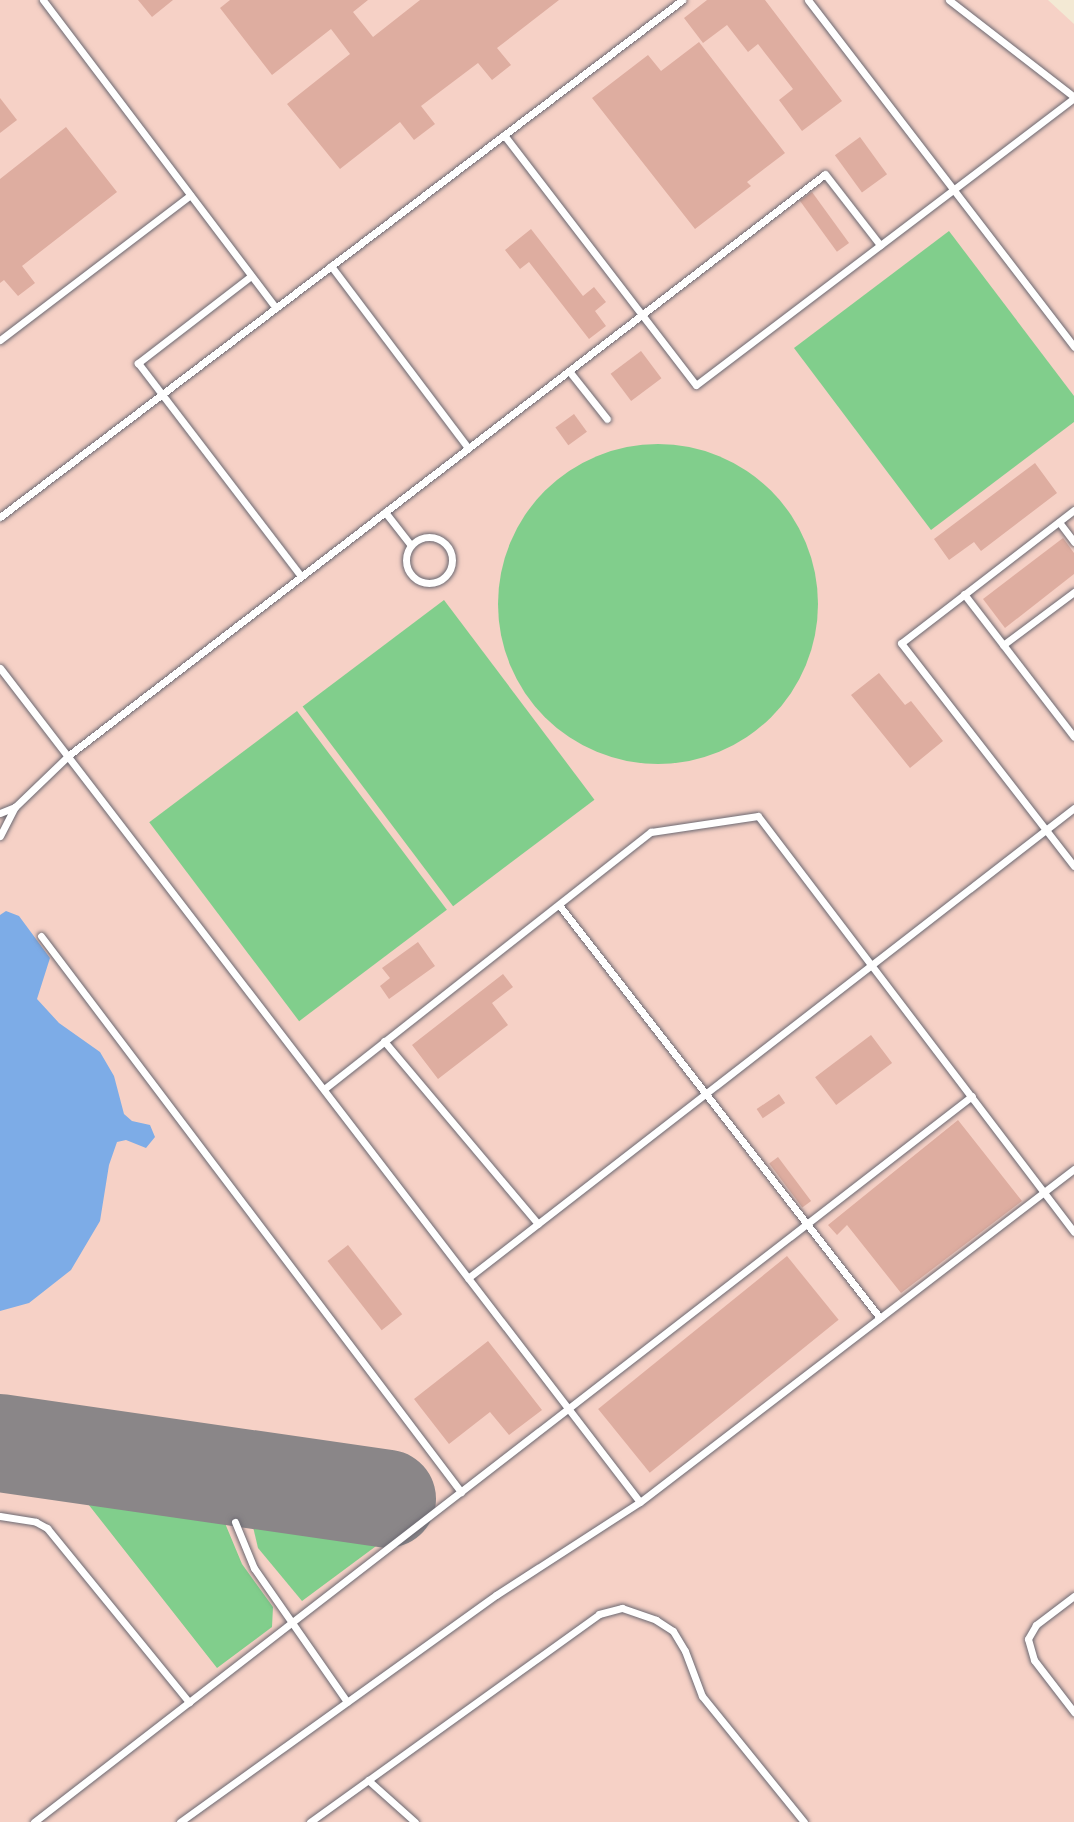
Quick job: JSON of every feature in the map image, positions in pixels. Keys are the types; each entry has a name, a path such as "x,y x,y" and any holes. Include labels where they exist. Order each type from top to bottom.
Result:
{"lane":[{"path":"43,0 276,308"},
{"path":"0,517 682,0"},
{"path":"808,0 1074,347"},
{"path":"504,135 696,385 1074,98 949,0"},
{"path":"1,835 15,807 69,755 825,174 880,245"},
{"path":"0,340 190,195"},
{"path":"331,266 468,448"},
{"path":"251,276 138,363 301,576"},
{"path":"569,371 607,419"},
{"path":"1074,510 901,643 1074,866"},
{"path":"385,512 410,544"},
{"path":"1059,522 1074,542"},
{"path":"427,535 445,541 454,557 449,575 432,584 414,579 405,562 410,544 427,535"},
{"path":"1003,645 1074,592"},
{"path":"964,594 1074,737"},
{"path":"0,668 640,1502"},
{"path":"0,813 15,807"},
{"path":"468,1278 1074,808"},
{"path":"324,1089 651,832 758,816 1074,1232"},
{"path":"559,905 880,1318"},
{"path":"41,936 461,1492"},
{"path":"384,1041 538,1224"},
{"path":"34,1822 972,1096"},
{"path":"180,1822 496,1595 640,1502 1074,1169"},
{"path":"0,1516 36,1522 53,1534 189,1702"},
{"path":"235,1522 254,1568 347,1702"},
{"path":"1074,1596 1036,1625 1028,1639 1034,1660 1074,1712"},
{"path":"310,1822 599,1614 622,1608 656,1620 673,1631 685,1651 702,1696 804,1822"},
{"path":"368,1780 415,1822"}],"shaded area":[{"path":"0,0 1048,0 1074,24 1074,1822 0,1822"}],"green space":[{"path":"949,231 1074,396 1074,422 931,530 794,348"},
{"path":"658,444 689,447 734,463 760,480 782,502 806,543 815,573 818,604 815,635 799,680 782,706 760,728 719,752 689,761 658,764 627,761 582,745 556,728 534,706 510,665 501,635 498,604 501,573 517,528 534,502 556,480 597,456 627,447"},
{"path":"444,600 594,800 453,906 303,707"},
{"path":"297,711 447,910 299,1021 149,822"},
{"path":"81,1495 222,1516 242,1564 273,1607 272,1627 217,1668"},
{"path":"250,1514 387,1538 302,1601 258,1548"}],"water":[{"path":"6,911 19,916 50,958 37,999 59,1023 100,1052 114,1076 124,1114 132,1121 150,1125 155,1137 146,1148 126,1140 117,1142 109,1165 100,1221 71,1270 29,1303 0,1311 0,915"}],"building":[{"path":"138,0 173,0 152,17"},
{"path":"230,0 368,0 353,12 373,37 420,0 559,0 497,48 511,65 492,80 478,63 421,106 435,124 414,140 400,122 340,169 287,104 350,54 331,29 272,75 220,8"},
{"path":"707,0 765,0 842,101 802,131 779,100 793,89 758,44 748,52 727,25 703,43 684,18"},
{"path":"699,42 785,153 747,182 751,186 695,229 592,98 648,55 661,71"},
{"path":"0,98 17,120 0,133"},
{"path":"66,127 117,192 22,266 35,283 18,296 4,280 0,283 0,179"},
{"path":"860,137 887,174 862,192 835,155"},
{"path":"812,192 849,243 837,252 800,201"},
{"path":"531,229 583,296 594,287 606,302 595,311 606,326 589,339 529,262 520,269 505,250"},
{"path":"641,351 661,378 631,401 611,374"},
{"path":"574,414 587,432 568,445 555,428"},
{"path":"1035,463 1057,493 981,551 974,542 949,560 934,539"},
{"path":"1063,538 1074,553 1074,574 1005,628 983,599"},
{"path":"879,673 905,705 911,701 943,741 910,768 851,695"},
{"path":"418,942 435,966 389,999 380,986 390,978 382,968"},
{"path":"503,974 513,987 492,1003 508,1025 438,1079 412,1045"},
{"path":"871,1035 892,1063 836,1105 815,1077"},
{"path":"779,1094 785,1103 763,1118 757,1109"},
{"path":"958,1120 1022,1201 901,1293 847,1225 837,1235 828,1225"},
{"path":"778,1157 811,1201 802,1208 769,1164"},
{"path":"348,1245 402,1314 382,1330 328,1261"},
{"path":"787,1256 839,1320 650,1473 598,1409"},
{"path":"488,1341 542,1410 509,1435 490,1412 449,1444 414,1399"}],"runway":[{"path":"0,1443 387,1499"}]}
